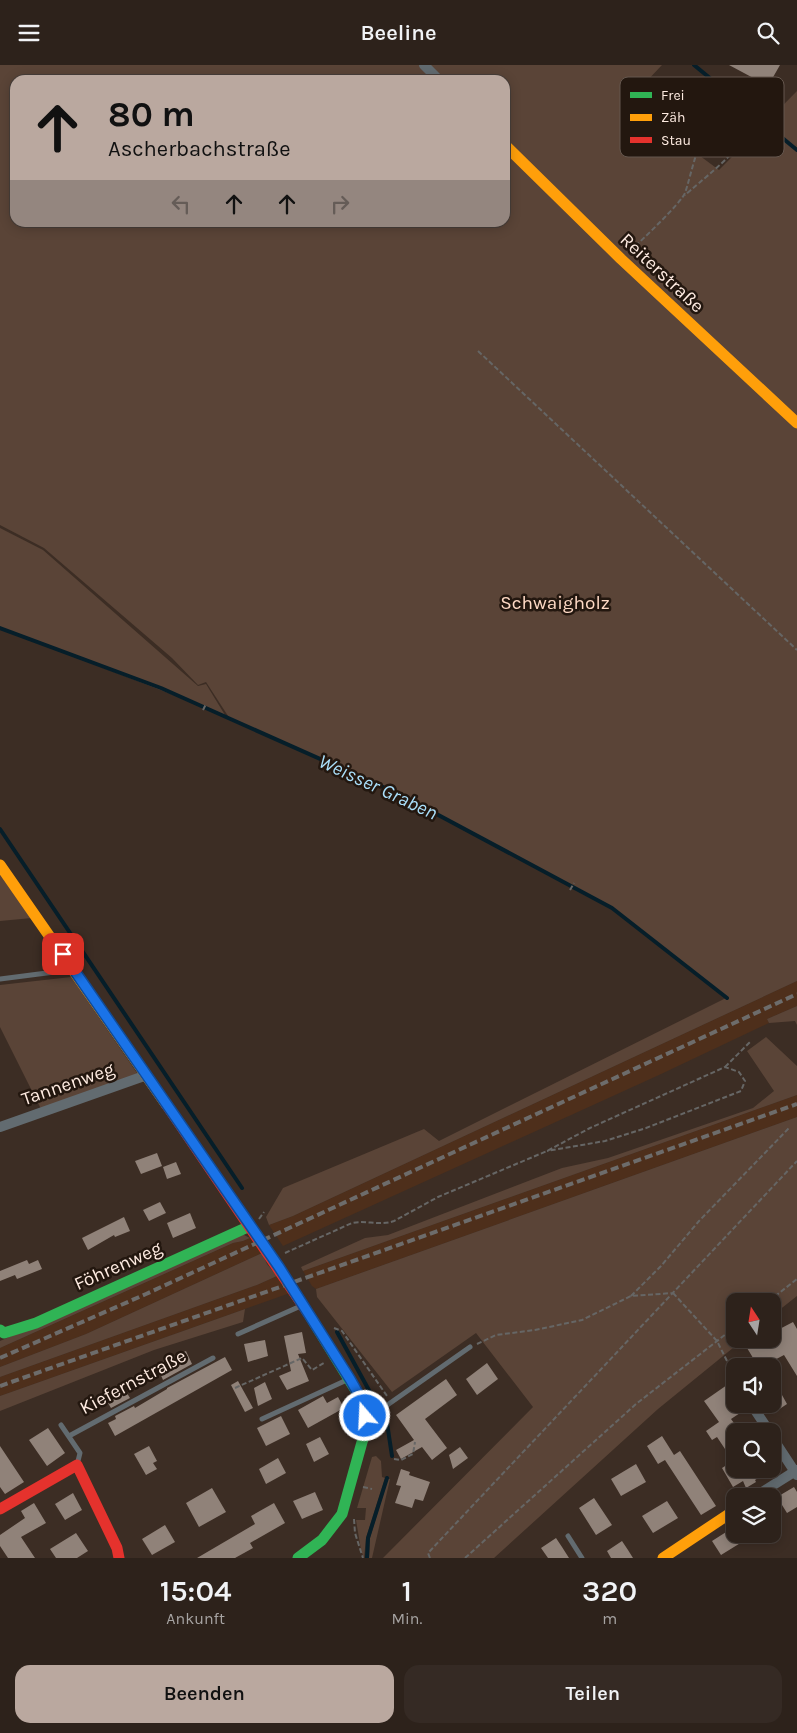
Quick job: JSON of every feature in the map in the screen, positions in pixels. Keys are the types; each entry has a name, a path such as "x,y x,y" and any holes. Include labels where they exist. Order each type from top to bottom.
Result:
{"street":[{"path":"424,65 434,75"},
{"name":"Reiterstraße","path":"510,150 621,259 797,423"},
{"path":"0,865 147,1075 254,1223 273,1259 363,1402 364,1435 342,1514 322,1540 298,1558"},
{"name":"Tannenweg","path":"0,1127 147,1075"},
{"name":"Föhrenweg","path":"0,1331 4,1333 36,1323 254,1223"},
{"path":"769,1488 796,1472 781,1450"},
{"path":"0,1509 77,1465"},
{"name":"Kiefernstraße","path":"77,1465 117,1548 119,1558"},
{"path":"663,1558 726,1516"}],"lane":[{"path":"0,979 73,969"},
{"path":"238,1334 301,1301"},
{"path":"365,1420 470,1347"},
{"name":"Kiefernstraße","path":"69,1436 213,1358"},
{"path":"262,1419 350,1379"},
{"name":"Kiefernstraße","path":"61,1425 80,1453 77,1465"},
{"path":"568,1536 582,1558"}],"path":[{"path":"685,195 697,157"},
{"path":"621,259 685,195 728,157"},
{"path":"478,351 797,650"},
{"path":"203,710 206,704"},
{"path":"570,890 574,883"},
{"path":"273,1259 352,1223 362,1221 386,1223 438,1197 547,1151 590,1128 725,1067 751,1041"},
{"path":"547,1151 605,1141 741,1091 744,1081 740,1072 725,1067"},
{"path":"470,1347 496,1335 582,1321 632,1296 661,1266 698,1221 790,1127"},
{"path":"430,1558 428,1553 797,1161"},
{"path":"254,1223 264,1212"},
{"path":"779,1293 797,1279"},
{"path":"632,1296 673,1293"},
{"path":"673,1293 717,1341 726,1359"},
{"path":"342,1331 391,1403"},
{"path":"465,1558 636,1404 726,1334"},
{"path":"235,1388 302,1358 312,1370 336,1357"},
{"path":"394,1459 401,1460 413,1454 415,1442"},
{"path":"354,1515 355,1533 363,1558"}],"shaded area":[{"path":"797,981 797,1006 767,1019 769,1023 659,1075 283,1246 269,1225 293,1216"},
{"path":"797,1095 797,1117 316,1289 303,1271"},
{"path":"250,1238 262,1253 86,1334 0,1367 0,1348 233,1243"},
{"path":"277,1276 290,1293 0,1396 0,1377 257,1285"}],"green space":[{"name":"Schwaigholz","path":"0,65 662,65 651,77 620,77 620,157 701,157 719,170 732,157 784,157 784,104 797,91 797,981 293,1216 269,1225 266,1217 283,1188 424,1129 439,1141 726,998 612,908 401,795 230,719 206,682 198,685 172,658 44,548 0,525"},
{"path":"0,528 43,550 198,686 206,684 225,715 0,628"},
{"path":"0,872 32,918 0,921"},
{"path":"71,977 139,1076 42,1111 0,1027 0,985"},
{"path":"797,1006 797,1025 795,1021 769,1023 767,1019"},
{"path":"766,1037 797,1066 797,1095 303,1271 301,1267 365,1238 388,1235 562,1168 608,1158 753,1108 774,1091 747,1051"},
{"path":"797,1117 797,1296 781,1309 781,1293 726,1293 726,1348 733,1348 658,1409 494,1558 383,1558 533,1407 476,1333 392,1392 317,1297 316,1289"},
{"path":"242,1234 250,1238 233,1243 0,1348 0,1341"},
{"path":"262,1253 267,1264 277,1276 257,1285 0,1377 0,1367 86,1334"},
{"path":"245,1309 243,1322 154,1350 0,1411 0,1396"},
{"path":"376,1456 381,1461 382,1477 385,1478 366,1538 364,1558 356,1520 365,1520 366,1508 357,1508 372,1457"},
{"path":"388,1479 390,1479 372,1558 369,1558 370,1538"}],"building":[{"path":"729,65 780,65 773,77 751,77"},
{"path":"157,1153 162,1166 141,1174 135,1161"},
{"path":"176,1162 181,1174 167,1179 163,1167"},
{"path":"160,1202 166,1213 149,1221 143,1210"},
{"path":"190,1213 196,1228 173,1238 167,1223"},
{"path":"124,1217 130,1231 115,1237 114,1235 88,1250 82,1238"},
{"path":"27,1260 29,1264 38,1260 42,1269 17,1279 15,1275 0,1281 0,1271"},
{"path":"793,1322 797,1329 797,1376 784,1355 778,1358 753,1358 747,1348 781,1348 781,1328"},
{"path":"302,1332 306,1353 298,1354 309,1381 287,1390 279,1376 291,1371 284,1336"},
{"path":"265,1340 268,1356 248,1362 244,1344"},
{"path":"186,1351 192,1364 163,1380 156,1364"},
{"path":"225,1357 232,1370 115,1436 108,1423 116,1419 115,1416 134,1406 135,1408 167,1388"},
{"path":"487,1363 498,1379 477,1395 466,1379"},
{"path":"446,1379 457,1395 425,1419 447,1448 432,1460 422,1447 401,1459 396,1450 414,1440 396,1415"},
{"path":"238,1381 253,1408 245,1412 231,1385"},
{"path":"265,1382 272,1399 258,1406 254,1388"},
{"path":"122,1385 130,1398 111,1408 103,1395"},
{"path":"726,1386 726,1413 740,1413 731,1419 734,1423 726,1423 726,1450 717,1437 712,1440 706,1431 719,1422 704,1401"},
{"path":"323,1396 327,1403 338,1397 344,1408 308,1428 298,1410"},
{"path":"781,1396 787,1404 781,1408"},
{"path":"281,1416 290,1434 266,1446 257,1428"},
{"path":"48,1428 65,1453 47,1466 29,1440"},
{"path":"662,1436 674,1455 680,1451 716,1506 701,1515 665,1460 658,1464 647,1446"},
{"path":"320,1437 329,1454 314,1462 306,1444"},
{"path":"0,1446 24,1482 5,1494 0,1487"},
{"path":"149,1446 157,1461 153,1463 157,1469 146,1475 134,1454"},
{"path":"460,1447 468,1458 453,1469 449,1455"},
{"path":"278,1458 286,1473 266,1484 259,1469"},
{"path":"636,1464 646,1482 621,1496 611,1479"},
{"path":"726,1465 726,1475 722,1468"},
{"path":"401,1469 410,1472 409,1475 430,1482 423,1501 415,1499 412,1508 395,1503 401,1486 396,1485"},
{"path":"728,1478 758,1478 755,1480 756,1482 746,1488 743,1481 733,1487"},
{"path":"794,1487 797,1492 797,1507 787,1513 781,1503 781,1495"},
{"path":"212,1488 226,1512 199,1527 186,1503"},
{"path":"315,1492 323,1510 302,1519 293,1501"},
{"path":"73,1493 82,1510 65,1520 55,1504"},
{"path":"594,1498 612,1525 596,1535 579,1508"},
{"path":"667,1501 678,1518 653,1533 642,1516"},
{"path":"34,1503 46,1523 21,1537 35,1558 8,1558 0,1546 0,1535 25,1518 21,1511"},
{"path":"274,1503 285,1523 250,1543 253,1548 235,1558 197,1558 255,1524 251,1516"},
{"path":"165,1525 175,1542 152,1555 142,1539"},
{"path":"726,1532 726,1543 740,1543 721,1555 712,1541"},
{"path":"76,1533 88,1551 77,1558 56,1558 50,1549"},
{"path":"556,1538 569,1558 548,1558 541,1548"},
{"path":"622,1541 633,1558 611,1558 607,1551"}],"waterway":[{"path":"694,65 709,77"},
{"path":"784,139 797,150"},
{"name":"Weisser Graben","path":"0,628 161,688 401,795 612,908 727,998"},
{"path":"0,829 242,1188"},
{"path":"337,1332 387,1423 392,1456"},
{"path":"367,1558 368,1538 387,1478"}],"railway":[{"path":"0,1358 146,1294 797,994"},
{"path":"0,1386 797,1104"}],"traffic: fast":[{"path":"0,1330 4,1333 36,1323 250,1226"},
{"path":"298,1558 322,1540 342,1514 364,1435 365,1420 363,1402 310,1316"}],"traffic: slow":[{"path":"510,150 621,259 797,423"},
{"path":"0,865 166,1104"},
{"path":"663,1558 726,1516"}],"traffic: jam":[{"path":"166,1104 310,1316"},
{"path":"0,1509 77,1465 117,1548 119,1558"}],"route":[{"path":"63,954 279,1267 350,1379 363,1402 365,1416"}]}
